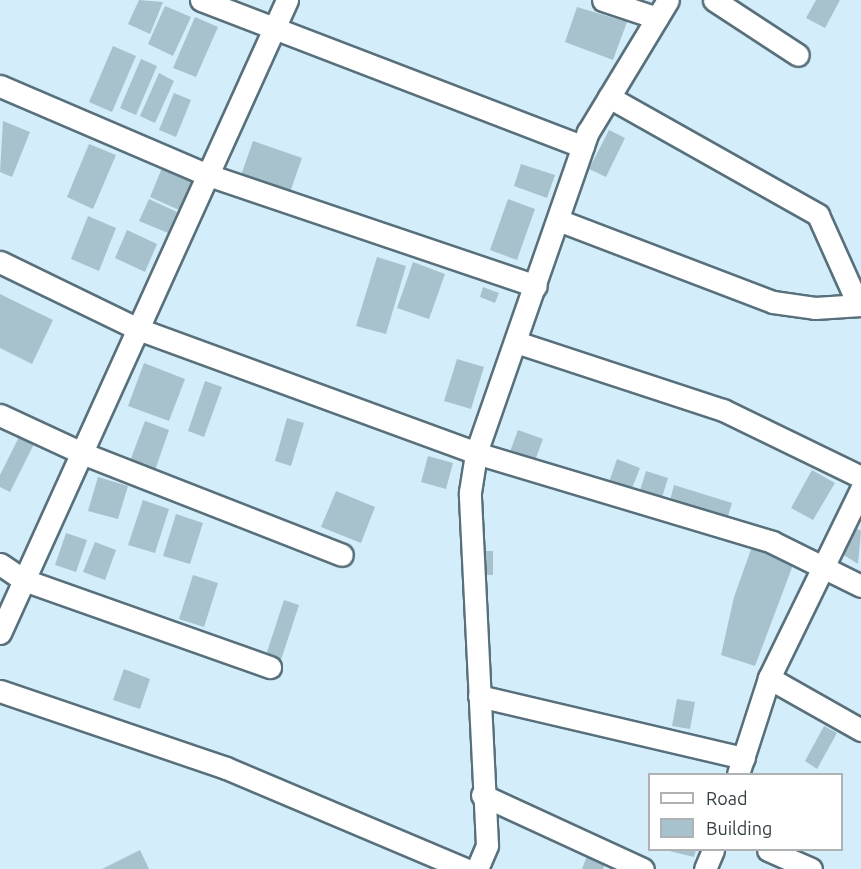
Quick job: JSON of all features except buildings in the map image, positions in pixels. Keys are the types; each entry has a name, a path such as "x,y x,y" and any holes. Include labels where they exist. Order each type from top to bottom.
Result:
{"street":[{"path":"201,0 583,147"},
{"path":"0,633 288,0"},
{"path":"603,0 657,18"},
{"path":"477,869 487,845 482,795 470,492 476,453 583,147 609,97 668,0"},
{"path":"714,0 798,55"},
{"path":"0,86 208,175 536,286"},
{"path":"558,220 773,302 815,308 860,304 818,214 609,97"},
{"path":"0,262 138,328 476,453 772,542 861,586"},
{"path":"516,342 723,410 861,477"},
{"path":"0,415 82,453 342,555"},
{"path":"479,696 741,766 769,678 821,565 861,490"},
{"path":"0,564 24,580 270,667"},
{"path":"769,678 861,730"},
{"path":"0,691 226,768 465,869"},
{"path":"482,795 643,869"},
{"path":"705,869 711,851"},
{"path":"772,851 811,869"}]}
